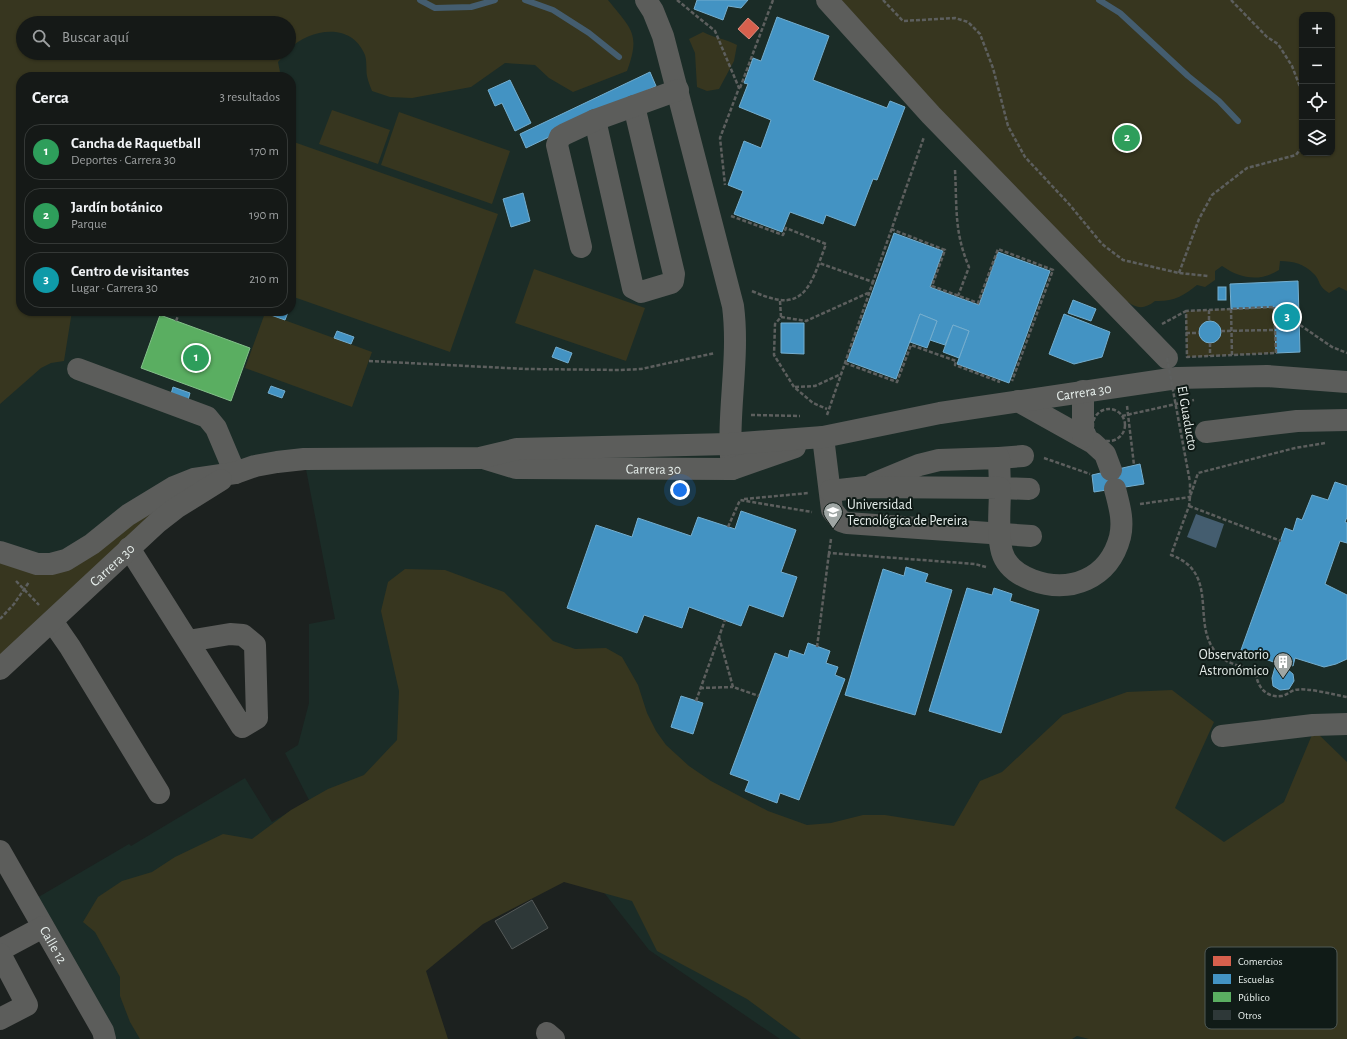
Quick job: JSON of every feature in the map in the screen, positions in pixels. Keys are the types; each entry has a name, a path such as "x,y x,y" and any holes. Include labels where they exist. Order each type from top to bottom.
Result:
{"street":[{"path":"646,0 653,11 663,36 733,306 736,325 729,444 732,469"},
{"path":"827,0 931,116 1167,358"},
{"path":"581,247 557,144 560,137 595,120 678,90"},
{"path":"595,120 633,288 641,292 671,283 673,281 674,274 634,106"},
{"path":"78,369 207,417 216,428 234,473"},
{"name":"Carrera 30","path":"0,552 37,564 51,564 66,560 92,544 128,515 174,487 194,479 234,473 255,466 304,459 480,458 517,449 729,444 823,437 940,413 1014,393 1083,391 1177,378 1267,376 1347,382"},
{"path":"1083,391 1083,437"},
{"path":"999,458 1002,552 1008,564 1016,572 1026,578 1054,586 1068,586 1082,582 1104,566 1116,547 1120,536 1121,514 1112,475 1105,454 1083,437 1014,393"},
{"path":"1206,432 1297,422 1347,420"},
{"path":"823,437 832,510 840,521 847,523 1031,536"},
{"name":"Carrera 30","path":"480,458 516,468 732,469 823,437"},
{"path":"866,487 893,474 939,460 999,458 1033,454"},
{"name":"Carrera 30","path":"0,669 129,548 176,508 234,473"},
{"path":"830,491 866,487 1029,489"},
{"path":"129,548 188,641"},
{"path":"52,620 159,793"},
{"path":"1222,736 1313,725 1347,724"},
{"name":"Calle 12","path":"0,851 103,1031 105,1039"},
{"path":"0,950 43,927"},
{"path":"0,954 27,1005 0,1018"}],"path":[{"path":"677,0 715,31 739,88"},
{"path":"725,186 720,138 773,0"},
{"path":"883,0 903,21 955,18 968,22 980,34 993,68 1008,126 1025,157 1070,204 1102,244 1123,260 1178,273 1208,276"},
{"path":"1230,0 1267,37 1278,44 1292,66 1299,84"},
{"path":"823,437 827,409 845,363 931,116"},
{"path":"1178,273 1199,219 1212,195 1247,168 1296,155 1299,151"},
{"path":"955,166 957,231 963,253 969,267 958,296"},
{"path":"729,208 732,223"},
{"path":"730,216 783,235 786,228 826,244 812,282 801,295 790,301 780,301 767,298 751,291"},
{"path":"891,229 945,250 932,286 978,303 998,249 1053,270 1014,393"},
{"path":"819,263 873,282"},
{"path":"781,317 806,321 869,293"},
{"path":"780,301 781,317 776,324 774,355 794,387 813,403 827,409"},
{"path":"1147,336 1162,323 1186,311 1274,308 1276,353 1187,357 1186,311"},
{"path":"1231,309 1232,355"},
{"path":"1209,310 1209,321"},
{"path":"176,321 178,316"},
{"path":"1300,325 1332,347 1347,353"},
{"path":"1221,331 1275,330"},
{"path":"1186,333 1199,333"},
{"path":"1210,343 1210,356"},
{"path":"845,363 897,382 911,345 956,361 955,365 1003,383"},
{"path":"368,361 526,369 620,370 641,368 716,353 715,360"},
{"name":"El Guaducto","path":"1167,358 1190,482 1190,496"},
{"path":"794,387 815,386 840,375"},
{"path":"1122,416 1125,426 1120,437 1116,440 1105,441 1095,435 1092,424 1097,414 1107,409 1113,410 1122,416 1198,399"},
{"path":"730,415 805,416"},
{"path":"820,415 827,415"},
{"path":"1128,415 1134,465"},
{"path":"1329,443 1295,448 1198,473 1190,496 1189,506 1171,555 1183,559 1189,564 1199,580 1206,632 1215,652 1228,662 1256,671 1256,678 1261,688 1272,696 1281,696 1294,690 1320,692 1347,697"},
{"path":"1033,454 1089,475 1112,475"},
{"path":"740,500 830,491"},
{"path":"1137,505 1190,496"},
{"path":"740,500 835,516 817,647"},
{"path":"728,528 740,500"},
{"path":"1189,506 1281,541"},
{"path":"829,553 975,564 991,570"},
{"path":"0,619 25,589 37,564"},
{"path":"11,576 25,589 52,620"},
{"path":"696,701 725,620"},
{"path":"719,636 733,687"},
{"path":"700,688 733,687 759,696"}],"shaded area":[{"name":"Universidad Tecnológica de Pereira","path":"0,0 1347,0 1347,1039 780,1039 649,950 580,862 411,967 443,1039 105,1039 30,902 129,844 131,846 245,778 272,822 309,800 285,753 298,745 309,703 309,624 335,619 304,459 277,462 66,560 0,552"},
{"path":"0,0 608,0 628,25 633,39 633,48 627,71 573,92 549,78 535,65 505,63 471,87 412,98 390,97 372,91 368,82 365,55 359,44 350,37 340,33 319,33 296,44 296,16 16,16 16,60 280,60 278,62 280,72 16,72 16,316 71,316 64,361 51,363 41,368 0,404"},
{"path":"827,0 1347,0 1347,291 1339,287 1329,293 1323,288 1314,274 1303,265 1294,262 1280,261 1279,270 1272,274 1257,277 1243,276 1236,274 1222,266 1215,271 1215,280 1205,287 1197,285 1178,298 1155,301 1144,307 1138,307 1128,302 1114,303"},
{"path":"703,32 737,45 734,61 719,89 707,91 697,87 695,53 689,39"},
{"path":"332,110 390,130 378,164 319,144"},
{"path":"399,112 510,151 492,204 381,165"},
{"path":"296,143 498,214 450,352 296,298"},
{"path":"534,269 645,308 626,361 515,323"},
{"path":"1274,307 1276,353 1187,357 1186,311"},
{"path":"264,316 273,316 372,352 352,407 245,368"},
{"path":"199,493 0,669 0,552 37,564 128,515"},
{"path":"405,569 445,570 504,592 553,641 575,649 606,648 622,657 638,685 647,713 656,731 666,745 689,766 711,781 768,811 807,825 831,823 863,815 885,815 954,826 980,781 1002,772 1063,715 1127,692 1172,690 1214,722 1175,808 1224,842 1284,802 1314,730 1347,762 1347,1039 1089,1039 1077,1036 1072,1039 801,1039 747,999 657,951 632,901 564,882 483,924 426,971 448,1039 140,1039 130,1022 120,996 120,977 95,932 83,922 98,897 122,881 152,872 175,857 223,834 252,839 291,810 328,789 364,775 397,740 399,691 381,611 388,582"}],"water":[{"path":"1196,514 1224,524 1216,548 1187,537"}],"building: Comercios":[{"path":"748,18 759,28 749,39 738,29"}],"building: Escuelas":[{"path":"697,0 748,0 741,8 728,6 723,20 694,9"},
{"path":"777,17 829,36 813,80 887,108 890,101 905,107 877,180 873,179 855,226 826,215 823,224 790,212 782,232 734,214 743,191 728,185 744,141 761,148 771,120 739,107 748,84 744,83 753,58 761,61"},
{"path":"650,72 656,86 526,148 520,134"},
{"path":"510,80 531,123 515,131 502,103 495,106 488,90"},
{"path":"523,193 530,221 511,227 503,199"},
{"path":"894,233 943,251 930,287 979,305 998,252 1050,271 1009,383 957,364 969,331 953,325 945,345 930,340 937,321 920,314 896,379 847,361"},
{"path":"1298,281 1300,352 1276,353 1274,307 1231,309 1230,284"},
{"path":"1218,287 1226,287 1226,300 1218,300"},
{"path":"1073,300 1096,309 1091,321 1068,313"},
{"path":"920,314 937,321 927,348 910,342"},
{"path":"1064,314 1110,332 1102,357 1074,364 1049,354"},
{"path":"274,316 286,316 285,320"},
{"path":"1210,321 1218,324 1221,332 1218,340 1210,343 1202,340 1199,332 1202,324"},
{"path":"781,323 804,323 804,354 781,353"},
{"path":"953,325 969,331 959,358 943,352"},
{"path":"337,331 354,337 351,344 334,338"},
{"path":"556,347 572,353 568,363 552,357"},
{"path":"271,386 285,391 282,398 268,393"},
{"path":"173,387 190,393 188,400 171,394"},
{"path":"1140,464 1144,484 1094,492 1092,475"},
{"path":"1335,482 1347,486 1347,517 1345,522 1347,523 1347,543 1340,541 1325,584 1347,595 1347,659 1324,667 1295,658 1293,666 1289,664 1286,671 1275,667 1276,663 1241,650 1285,528 1293,531 1297,518 1302,520 1312,495 1328,500"},
{"path":"741,511 796,530 781,572 797,577 783,617 749,605 741,626 689,607 682,628 644,615 637,633 567,608 596,525 632,537 638,518 691,536 698,517 735,529"},
{"path":"906,567 928,574 925,582 952,590 915,715 845,695 883,569 904,576"},
{"path":"967,588 992,595 994,588 1012,594 1010,601 1039,610 1001,733 929,711"},
{"path":"808,643 830,651 826,663 838,667 835,675 845,679 799,800 780,793 777,803 745,791 749,781 730,774 775,653 788,658 790,650 804,655"},
{"name":"Observatorio Astronómico","path":"1275,667 1286,671 1287,669 1293,674 1294,681 1289,689 1280,690 1273,686 1272,678"},
{"path":"681,696 703,703 693,734 671,727"}],"building: Público":[{"path":"160,316 250,348 231,401 141,368"}],"building: Otros":[{"path":"532,900 548,928 512,949 495,921"}],"waterway":[{"path":"420,0 435,8 471,7 495,0"},
{"path":"525,0 553,10 589,33 619,57"},
{"path":"1099,0 1120,13 1188,76 1219,101 1238,121"}],"place":[{"name":"Jardín botánico","path":"1127,138"},
{"name":"Centro de visitantes","path":"1287,317"},
{"name":"Cancha de Raquetball","path":"196,358"},
{"name":"Universidad Tecnológica de Pereira","path":"833,529"},
{"name":"Observatorio Astronómico","path":"1283,679"}]}
